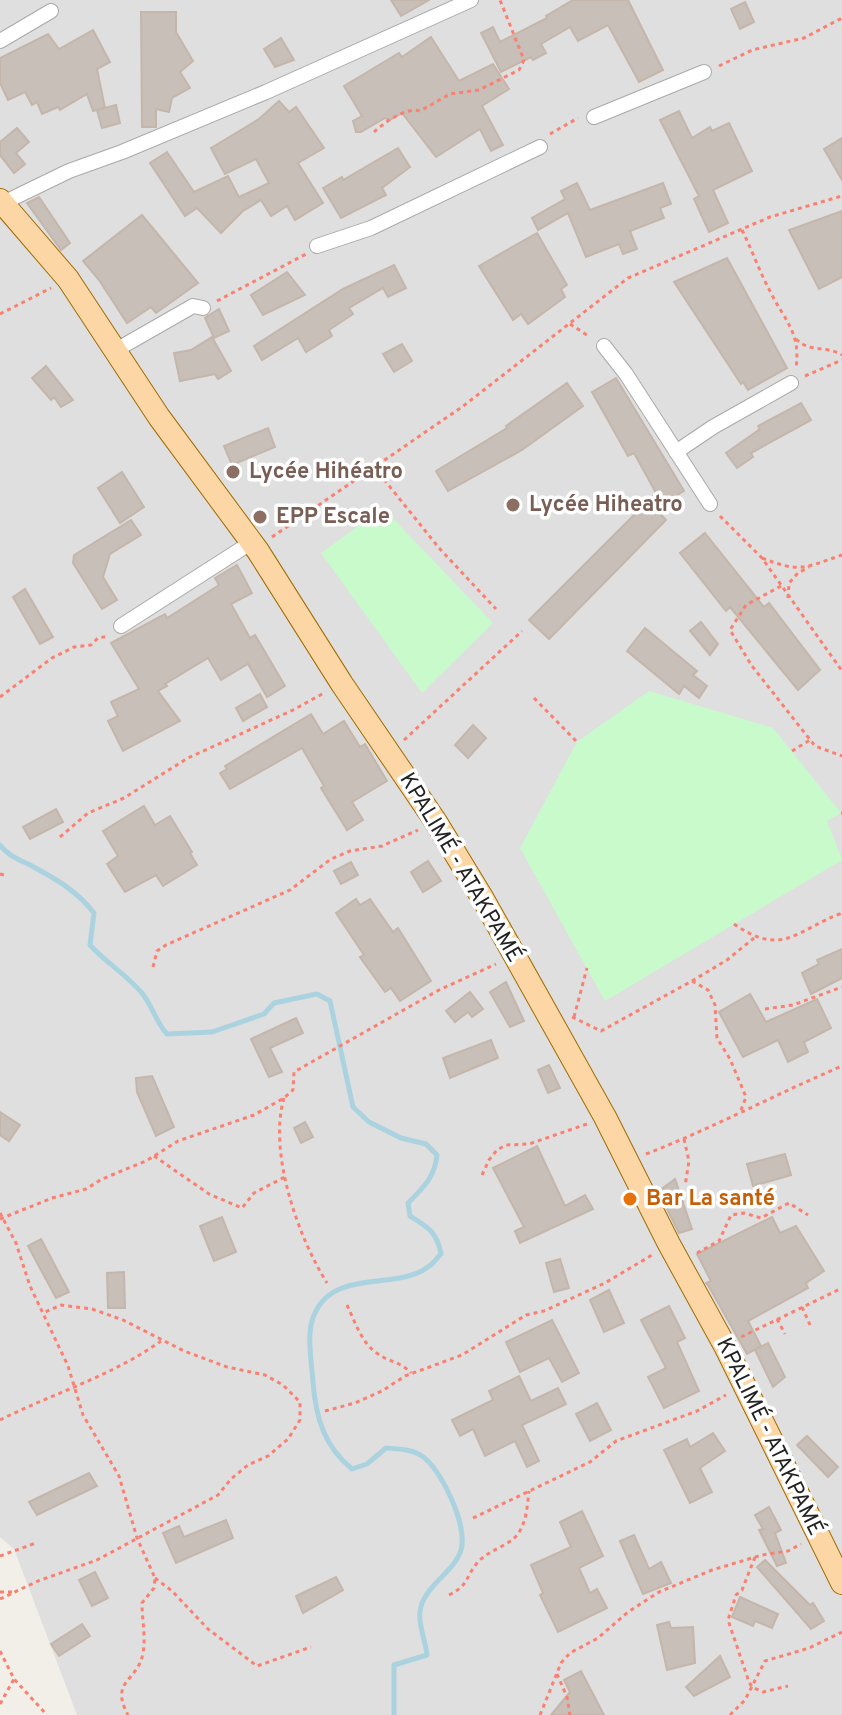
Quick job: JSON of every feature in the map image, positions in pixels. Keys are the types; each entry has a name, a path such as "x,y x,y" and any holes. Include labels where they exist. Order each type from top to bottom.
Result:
{"main road":[{"name":"KPALIMÉ - ATAKPAMÉ","path":"2,202 68,279 159,417 255,547 342,684 436,822 483,899 605,1117 674,1254 725,1346 842,1583"}],"street":[{"path":"2,202 69,171 242,103 471,0"},
{"path":"0,41 51,11"},
{"path":"594,117 704,72"},
{"path":"317,246 371,228 540,147"},
{"path":"116,350 193,306 203,308"},
{"path":"604,346 626,374 710,504"},
{"path":"676,452 713,427 791,383"},
{"path":"121,626 255,547"}],"path":[{"path":"374,132 412,109 420,111 450,94 479,90 519,70 524,60 500,0"},
{"path":"704,72 752,50 804,38 842,18"},
{"path":"540,147 547,136 575,119 594,117"},
{"path":"255,547 462,407 628,278 770,217 842,196"},
{"path":"742,230 769,291 790,322 796,339 797,357 791,383"},
{"path":"203,308 317,246"},
{"path":"0,314 68,279"},
{"path":"570,324 604,346"},
{"path":"791,383 842,357 833,350 806,348 796,339"},
{"path":"374,467 439,548 496,609"},
{"path":"710,504 762,558 842,671"},
{"path":"788,598 789,583 798,573 842,555"},
{"path":"762,558 790,569 812,566"},
{"path":"781,586 746,605 730,630 752,666 815,746 842,756"},
{"path":"0,697 52,658 74,647 91,645 121,626"},
{"path":"389,752 522,631"},
{"path":"60,837 88,813 124,798 188,758 342,684"},
{"path":"534,698 577,742"},
{"path":"792,751 810,740"},
{"path":"153,967 157,951 166,945 290,890 331,859 350,851 382,846 436,822"},
{"path":"734,924 754,938 782,940 804,934 819,922 842,913"},
{"path":"547,1014 560,1013 574,1017 601,1031 727,960 754,938"},
{"path":"311,1647 257,1666 208,1629 172,1591 155,1578 137,1538 119,1476 83,1415 59,1344 30,1286 16,1243 1,1217 71,1191 86,1189 178,1141 241,1120 284,1098 293,1090 294,1072 439,990 514,955"},
{"path":"574,1017 587,968"},
{"path":"692,981 708,990 715,1005 717,1038 730,1059 746,1097 741,1111"},
{"path":"765,1009 793,1005 842,987"},
{"path":"628,1161 684,1139 842,1066"},
{"path":"284,1098 278,1116 285,1177 310,1251 327,1283"},
{"path":"482,1175 497,1150 506,1145 529,1144 605,1117"},
{"path":"684,1139 689,1161 685,1186"},
{"path":"154,1156 209,1194 242,1208 254,1193 285,1177"},
{"path":"325,1411 355,1403 411,1373 462,1355 526,1315 544,1311 674,1254 719,1241 731,1215 744,1213 761,1218 789,1203 808,1215"},
{"path":"725,1346 842,1288"},
{"path":"0,1599 97,1560 218,1495 248,1465 268,1456 288,1439 300,1420 300,1402 283,1385 265,1375 227,1367 92,1309 61,1305 43,1313"},
{"path":"347,1305 366,1343 378,1354 402,1363 411,1373"},
{"path":"802,1307 810,1325"},
{"path":"777,1319 785,1334"},
{"path":"0,1420 132,1360 162,1340"},
{"path":"473,1518 590,1462 616,1441 697,1411 743,1385"},
{"path":"449,1595 464,1588 478,1562 492,1550 512,1541 526,1520 529,1491"},
{"path":"540,1715 561,1663 570,1653 598,1638 628,1612 659,1592 712,1570 788,1551 818,1535"},
{"path":"0,1556 36,1543"},
{"path":"755,1557 742,1590 736,1595 728,1620 752,1687 763,1692 788,1686"},
{"path":"128,1715 121,1702 120,1690 141,1660 144,1640 142,1603 154,1588 155,1578"},
{"path":"0,1592 16,1592"},
{"path":"730,1715 752,1687 765,1661 809,1648 842,1632"},
{"path":"0,1651 14,1679 47,1715"},
{"path":"557,1674 567,1697 570,1715"},
{"path":"0,1704 14,1679"}],"shaded area":[{"path":"0,0 842,0 842,1715 77,1715 14,1549 0,1537"}],"green space":[{"path":"383,508 493,623 422,693 321,553"},
{"path":"649,691 773,728 841,813 827,821 842,860 605,1001 520,848 577,742"}],"building":[{"path":"391,0 429,0 401,16"},
{"path":"573,0 628,0 663,70 639,82 608,25 578,41 570,27 541,44 546,53 501,72 481,33 493,27 500,42 547,18"},
{"path":"745,2 754,22 740,29 731,9"},
{"path":"141,12 176,12 176,32 193,61 180,72 190,88 172,98 169,112 156,109 156,127 142,127"},
{"path":"93,30 110,62 97,69 105,108 93,111 87,94 60,110 58,107 42,114 37,102 32,105 25,92 8,100 0,83 0,58 48,34 59,49"},
{"path":"431,37 459,81 493,64 509,89 482,106 503,145 491,151 480,129 436,157 402,113 356,132 353,121 362,116 344,86 399,53 402,57"},
{"path":"281,38 294,60 275,67 264,49"},
{"path":"279,101 289,112 296,107 324,148 298,163 323,203 295,220 287,206 271,216 261,200 243,211 221,233 197,208 185,216 150,163 167,152 194,192 228,176 239,197 269,183 256,159 225,174 211,148 259,119"},
{"path":"116,105 120,123 102,128 97,110"},
{"path":"679,111 692,138 710,127 712,131 729,123 752,171 713,190 728,223 709,232 694,199 699,196 660,120"},
{"path":"17,128 29,142 16,153 25,164 14,173 0,155 0,142"},
{"path":"842,138 842,180 824,149"},
{"path":"398,148 410,167 382,188 386,195 341,218 323,188"},
{"path":"577,183 590,210 663,183 671,204 660,208 664,218 630,231 637,249 623,254 619,244 586,257 568,213 538,230 532,218 565,199 561,191"},
{"path":"39,197 70,243 61,250 27,203"},
{"path":"842,211 842,277 819,289 789,230"},
{"path":"142,215 198,283 156,313 151,307 127,323 83,261"},
{"path":"537,233 567,285 561,289 565,297 528,324 521,314 513,320 479,266"},
{"path":"727,258 787,368 748,390 674,282"},
{"path":"394,265 406,288 388,297 383,288 349,308 353,314 329,330 332,336 306,352 298,338 262,360 254,346 343,289"},
{"path":"287,272 305,295 263,315 251,295"},
{"path":"219,309 229,331 214,338 205,318"},
{"path":"212,337 231,371 218,379 215,374 180,381 174,353 191,350"},
{"path":"402,344 412,361 394,372 383,354"},
{"path":"46,366 73,400 61,407 32,378"},
{"path":"616,378 684,491 655,508 666,520 549,639 529,620 656,493 634,453 628,456 592,392"},
{"path":"567,383 583,406 522,450 448,491 436,471 507,428"},
{"path":"801,403 811,420 751,453 753,457 737,468 726,453 760,429 758,426"},
{"path":"268,428 275,447 232,465 224,446"},
{"path":"122,472 144,507 120,523 98,488"},
{"path":"131,520 141,535 110,554 103,577 117,600 102,609 73,563 74,555"},
{"path":"705,533 764,607 769,603 820,670 798,690 730,607 726,611 680,553"},
{"path":"237,565 252,593 231,604 250,638 255,635 285,686 267,697 248,664 221,680 208,658 158,691 180,721 123,751 108,721 118,716 111,702 139,689 111,643 165,614 167,618 219,585 215,578"},
{"path":"25,589 53,637 40,644 13,597"},
{"path":"701,622 718,644 710,655 690,631"},
{"path":"645,628 697,671 693,675 707,686 699,698 684,686 679,694 627,651"},
{"path":"260,694 267,707 243,721 236,708"},
{"path":"311,714 323,734 344,721 360,747 365,744 387,781 352,802 363,820 347,830 321,788 324,786 302,748 230,789 220,773 227,769 225,766"},
{"path":"473,725 486,738 468,758 455,745"},
{"path":"144,806 155,825 170,816 197,865 163,886 156,875 125,892 107,864 118,856 103,831"},
{"path":"56,809 63,822 30,839 23,827"},
{"path":"428,861 441,881 423,892 411,872"},
{"path":"351,862 358,875 341,884 334,871"},
{"path":"356,899 360,905 370,899 393,932 398,928 431,981 400,1001 391,988 385,992 360,957 364,955 336,913"},
{"path":"842,949 842,978 811,994 802,973 819,964 817,960"},
{"path":"506,982 524,1021 510,1027 490,992"},
{"path":"470,992 483,1009 472,1017 468,1012 455,1022 446,1011"},
{"path":"750,994 766,1022 817,999 831,1028 804,1042 808,1052 788,1062 778,1040 743,1057 719,1012"},
{"path":"296,1018 303,1033 270,1048 282,1072 269,1077 251,1039"},
{"path":"491,1040 498,1058 450,1078 443,1058"},
{"path":"549,1065 560,1088 548,1093 538,1070"},
{"path":"152,1076 174,1127 156,1136 137,1092 136,1078"},
{"path":"0,1112 20,1125 9,1141 0,1135"},
{"path":"305,1122 313,1137 301,1143 294,1128"},
{"path":"537,1146 565,1206 585,1195 593,1209 520,1243 515,1231 524,1227 493,1168"},
{"path":"785,1154 791,1175 753,1186 747,1164"},
{"path":"675,1179 692,1229 679,1233 664,1203 668,1201 660,1190"},
{"path":"222,1217 236,1252 214,1261 200,1226"},
{"path":"772,1217 780,1233 796,1226 824,1271 806,1283 808,1288 748,1321 761,1346 747,1354 706,1283 711,1281 697,1254"},
{"path":"41,1239 69,1292 56,1298 28,1246"},
{"path":"560,1259 569,1288 554,1292 546,1263"},
{"path":"124,1272 125,1308 108,1308 107,1273"},
{"path":"609,1290 624,1323 604,1332 590,1300"},
{"path":"669,1306 685,1338 677,1342 699,1391 664,1408 648,1377 666,1368 641,1320"},
{"path":"552,1320 579,1373 562,1382 549,1358 520,1372 506,1342"},
{"path":"768,1343 785,1377 773,1387 755,1350"},
{"path":"519,1376 531,1401 558,1388 566,1404 522,1425 539,1461 527,1467 515,1441 485,1456 473,1429 460,1436 452,1420 493,1400 489,1391"},
{"path":"597,1403 611,1430 590,1441 576,1414"},
{"path":"713,1433 725,1451 700,1468 712,1492 690,1503 664,1450 687,1439 690,1447"},
{"path":"807,1436 838,1467 828,1477 797,1445"},
{"path":"89,1473 97,1486 37,1515 29,1502"},
{"path":"769,1507 781,1530 775,1533 786,1563 777,1566 755,1515"},
{"path":"582,1511 603,1556 579,1568 590,1593 597,1589 607,1608 558,1632 540,1595 543,1593 531,1565 571,1547 560,1522"},
{"path":"226,1520 233,1538 176,1563 163,1533 179,1526 184,1537"},
{"path":"634,1535 649,1569 661,1562 671,1583 643,1594 620,1541"},
{"path":"765,1560 810,1605 813,1603 824,1621 811,1629 757,1567"},
{"path":"95,1572 108,1598 92,1606 79,1580"},
{"path":"336,1577 343,1590 303,1613 296,1596"},
{"path":"740,1597 778,1614 772,1628 755,1621 753,1626 732,1617"},
{"path":"669,1622 671,1628 693,1627 695,1663 667,1670 657,1625"},
{"path":"82,1624 90,1636 59,1656 51,1644"},
{"path":"720,1656 730,1677 694,1696 686,1687"},
{"path":"581,1671 604,1715 551,1715 570,1692 564,1680"}],"waterway":[{"path":"0,845 10,855 66,886 81,898 94,913 90,945 141,992 167,1034 212,1032 264,1014 274,1003 317,994 330,1001 353,1107 369,1122 401,1138 426,1144 437,1155 431,1176 408,1203 410,1216 431,1231 441,1254 430,1266 414,1274 347,1286 332,1293 320,1304 312,1321 310,1336 316,1408 328,1441 342,1460 352,1469 367,1464 386,1448 422,1456 438,1473 452,1499 461,1527 461,1550 457,1558 422,1603 420,1622 427,1655 394,1665 394,1715"}],"place":[{"name":"Lycée Hihéatro","path":"233,472"},
{"name":"Lycée Hiheatro","path":"513,505"},
{"name":"EPP Escale","path":"260,517"},
{"name":"Bar La santé","path":"630,1199"}]}
